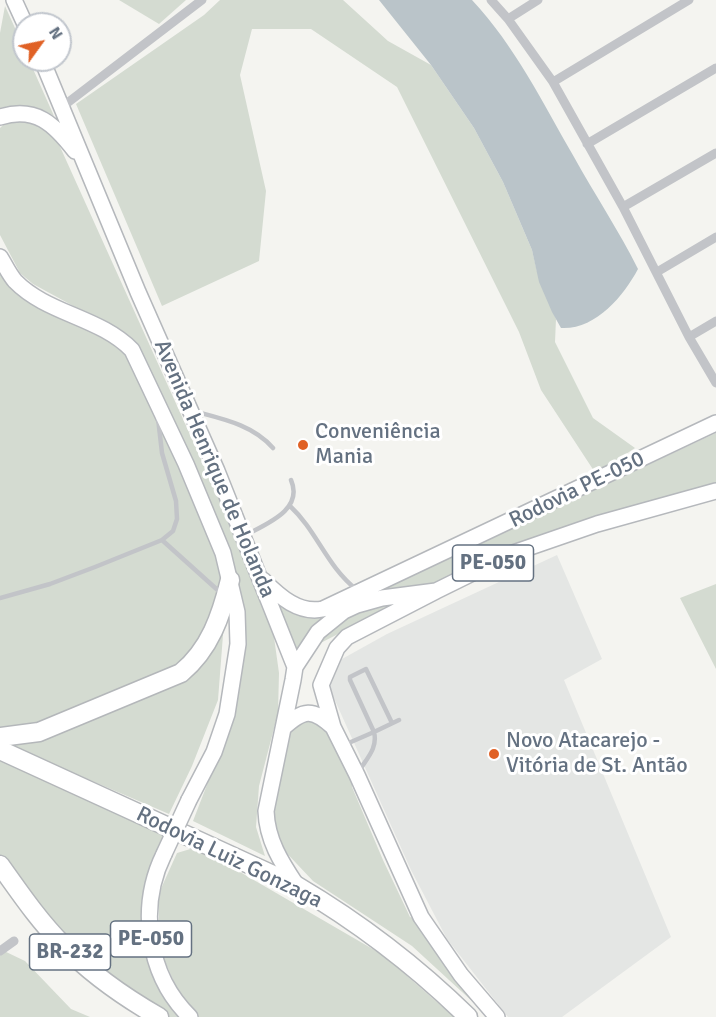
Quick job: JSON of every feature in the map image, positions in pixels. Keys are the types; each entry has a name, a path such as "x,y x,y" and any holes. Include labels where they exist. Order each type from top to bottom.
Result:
{"highway":[{"path":"0,737 30,735 39,732 181,674 196,659 209,640 228,589"},
{"name":"Rodovia Luiz Gonzaga","path":"0,750 297,886 322,901 399,958 468,1017"},
{"name":"BR-232","path":"0,865 34,912 84,966 127,998 159,1017"}],"main road":[{"name":"Avenida Henrique de Holanda","path":"47,72 260,576 295,668"},
{"path":"0,117 23,113 45,119 67,140 85,162"},
{"name":"Avenida Henrique de Holanda","path":"0,257 13,279 34,297 126,343 139,361 224,553 228,589 233,591 238,626 233,687 221,736 164,854 154,879 148,908 150,937 156,962 164,982 190,1017"},
{"name":"Rodovia PE-050","path":"260,576 282,597 308,611 323,609 340,603 716,423"},
{"name":"Rodovia PE-050","path":"295,668 318,632 344,611 382,598 436,591 513,553 597,524 716,491"},
{"path":"436,591 347,637 337,648 321,686 333,727 421,917 461,975 496,1017"},
{"name":"PE-050","path":"295,668 268,797 267,826 273,845 297,886"},
{"path":"283,728 296,717 306,713 321,716 333,727"}],"street":[{"path":"62,107 202,0"},
{"path":"490,0 508,19 553,82 623,207 689,337 716,383"},
{"path":"508,19 538,0"},
{"path":"553,82 689,0"},
{"path":"587,144 716,68"},
{"path":"623,207 716,153"},
{"path":"657,272 716,237"},
{"path":"689,337 716,321"},
{"path":"0,951 14,941"}],"lane":[{"path":"0,598 68,577 162,540 172,531 177,514 174,489 161,446 158,403"},
{"path":"190,410 243,426 259,434 273,448"},
{"path":"243,537 275,519 290,506 294,492 291,480"},
{"path":"290,506 302,518 332,566 345,581 361,593"},
{"path":"162,540 228,589"},
{"path":"357,775 376,741 350,677 366,669 368,671 392,723"},
{"path":"343,745 399,720"}],"shaded area":[{"path":"119,0 186,0 159,24"},
{"path":"220,0 343,0 388,41 431,65 474,128 503,182 532,250 537,271 556,319 555,342 593,418 635,448 596,474 541,390 519,332 397,87 311,29 252,29 240,75 266,191 259,261 162,306 76,104 204,15"},
{"path":"379,0 472,0 502,36 638,269 616,300 596,318 585,324 561,328 539,282 532,250 503,182 474,128 431,65"},
{"path":"5,6 12,21 12,72 34,72 54,116 28,106 0,108 0,33"},
{"path":"26,120 48,128 57,140 248,563 273,630 279,673 278,713 259,786 256,827 265,856 193,821 232,720 244,647 238,583 112,327 33,284 20,273 0,235 0,128 5,123"},
{"path":"0,257 13,279 126,343 230,580 225,598 181,673 0,737"},
{"path":"716,433 716,484 494,554 303,652 298,661 273,597 331,612"},
{"path":"557,555 602,659 564,680 671,937 562,1017 508,1017 447,939 411,870 329,687 342,659 387,634"},
{"path":"716,584 716,669 680,598"},
{"path":"224,622 218,700 192,766 169,814 6,744 168,684"},
{"path":"311,721 329,729 353,774 352,787 410,917 418,920 486,1014 412,946 313,881 279,845 271,818 286,733 304,722"},
{"path":"0,755 168,828 151,893 156,962 191,1017 160,1017 127,998 0,872"},
{"path":"197,847 383,955 454,1017 199,1017 181,998 159,948 159,893 177,853"},
{"path":"0,951 25,961 71,1009 90,1017 0,1017"}],"place":[{"name":"Conveniência Mania","path":"303,445"},
{"name":"Novo Atacarejo - Vitória de St. Antão","path":"494,754"}]}
